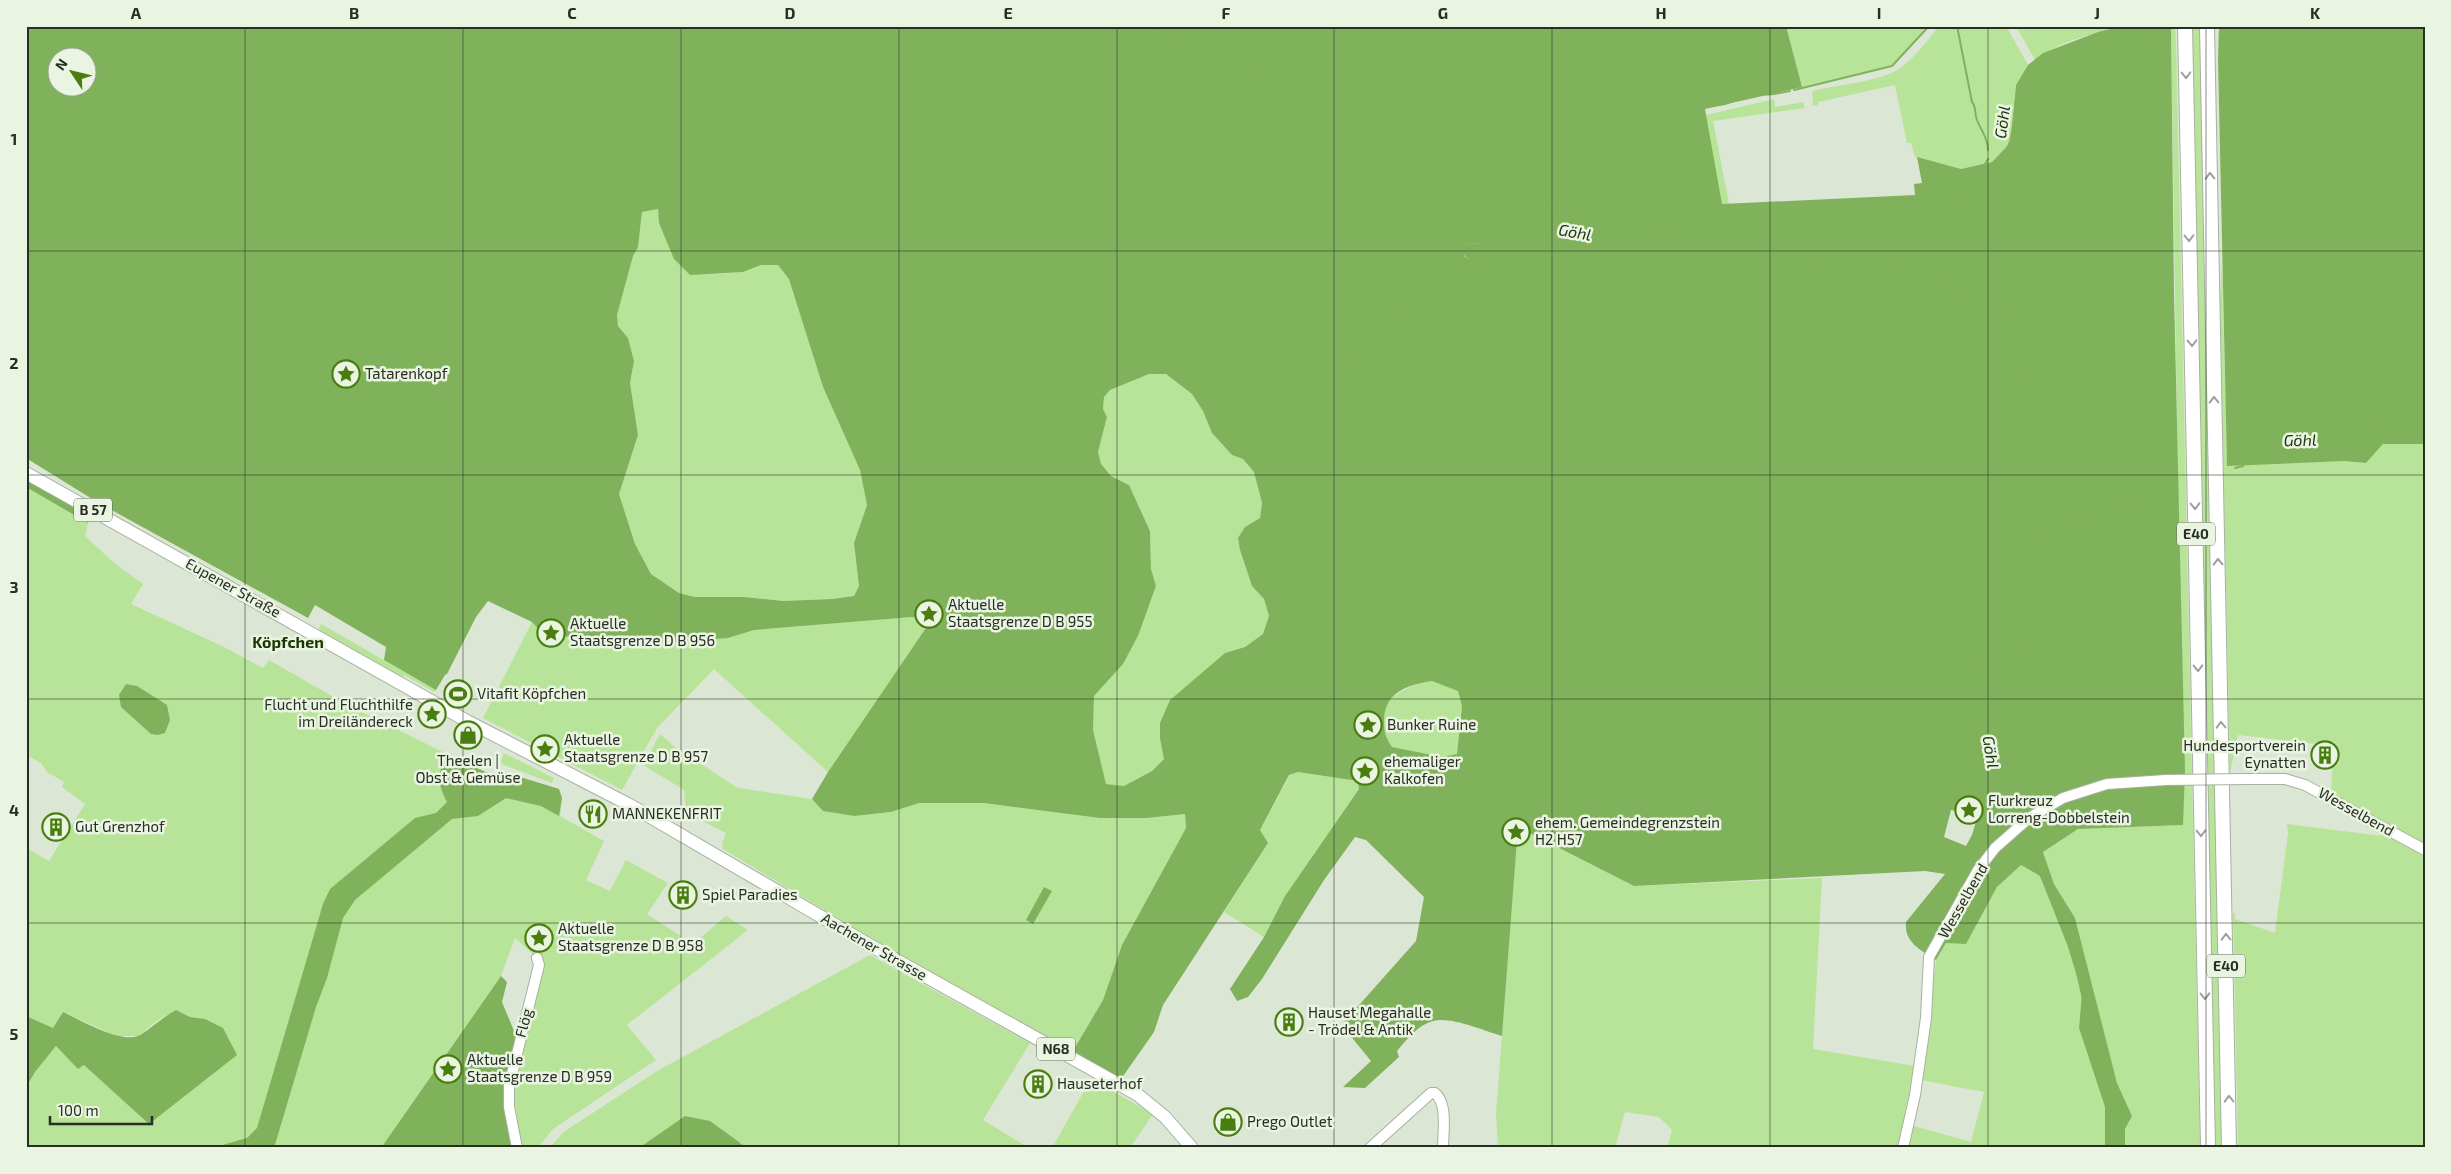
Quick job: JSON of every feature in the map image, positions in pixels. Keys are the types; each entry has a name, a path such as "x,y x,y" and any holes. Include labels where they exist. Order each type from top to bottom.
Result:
{"highway":[{"name":"E40","path":"2184,26 2208,1148"},
{"name":"E40","path":"2207,26 2229,1148"},
{"path":"2208,52 2214,26"}],"main road":[{"name":"Eupener Straße","path":"26,473 439,705 544,761"},
{"name":"Aachener Strasse","path":"544,761 636,809 873,947 1138,1095 1165,1118 1192,1148"}],"street":[{"name":"Wesselbend","path":"1903,1148 1915,1095 1926,1018 1930,985 1929,957 1978,870 1995,848 2029,818 2063,798 2107,784 2166,780 2285,779 2305,785 2425,850"},
{"name":"Flög","path":"517,1148 509,1107 509,1086 540,961 537,958"},
{"path":"1370,1148 1432,1093 1435,1093 1441,1100 1443,1111 1443,1148"}],"shaded area":[{"path":"26,26 1786,26 1802,87 1705,109 1722,204 1915,195 1914,184 1922,183 1917,157 1961,169 1992,162 2011,142 2016,85 2028,65 2043,53 2098,32 2122,26 2171,26 2174,294 2185,771 2183,825 2078,829 2043,852 2054,884 2075,918 2117,1083 2132,1116 2125,1129 2125,1148 2105,1148 2105,1107 2079,1028 2082,993 2068,947 2040,876 2021,865 1997,887 1966,944 1946,943 1936,960 1919,949 1911,941 1906,929 1906,922 1945,874 1925,871 1634,886 1518,827 1502,1036 1458,1022 1433,1021 1413,1033 1397,1051 1399,1057 1365,1088 1343,1087 1371,1061 1344,1028 1344,1022 1416,941 1424,897 1366,840 1355,837 1324,880 1262,979 1248,997 1237,1001 1230,989 1264,937 1285,896 1359,789 1358,781 1298,772 1289,775 1260,830 1268,843 1163,1005 1154,1032 1121,1079 1073,1051 1103,1000 1122,945 1186,828 1185,814 1147,818 1100,818 984,803 919,803 891,812 854,816 823,811 812,799 828,772 932,619 912,617 754,630 728,638 661,643 598,643 540,631 532,622 488,601 476,617 447,674 436,690 384,660 386,647 315,605 308,618 97,502 26,458","holes":["658,209 659,223 674,259 690,275 743,272 761,265 778,265 789,279 823,387 860,470 867,505 854,543 859,586 854,596 783,601 744,597 695,597 679,593 651,574 635,544 619,494 638,435 630,383 634,361 628,338 618,326 617,315 633,256 638,247 642,212","1492,243 1502,248 1501,251 1470,260 1464,256 1465,244","1149,374 1166,374 1192,394 1203,411 1212,433 1232,455 1243,459 1254,472 1262,503 1260,518 1245,527 1238,538 1252,586 1264,599 1269,616 1263,634 1245,647 1225,653 1170,700 1160,723 1160,739 1164,759 1152,771 1124,786 1106,784 1093,730 1094,696 1123,664 1138,636 1156,586 1151,569 1150,531 1129,485 1111,476 1101,464 1098,452 1107,417 1103,409 1104,397 1110,390","1432,681 1458,691 1462,706 1457,754 1442,757 1392,747 1384,726 1385,712 1388,704 1393,697 1406,688","1951,810 1978,815 1972,835 1966,846 1944,837"]},
{"path":"1786,26 1927,26 1896,62 1887,67 1802,87"},
{"path":"1939,26 2006,26 2028,65 2016,85 2011,142 1992,162 1961,169 1915,157 1911,143 1907,143 1895,85 1818,102 1818,105 1813,106 1812,91 1869,80 1899,69 1916,55"},
{"path":"2016,26 2122,26 2088,35 2053,48 2035,60"},
{"path":"2171,26 2175,26 2176,40 2200,1148 2125,1148 2125,1129 2132,1116 2117,1083 2075,918 2054,884 2043,852 2078,829 2183,825"},
{"path":"2190,26 2203,26 2226,1148 2212,1148"},
{"path":"2219,26 2425,26 2425,442 2422,444 2383,444 2366,463 2344,461 2227,466 2218,60"},
{"path":"1774,99 1775,107 1803,102 1805,108 1713,121 1729,204 1721,204 1706,115"},
{"path":"658,209 659,223 670,245 719,274 743,272 761,265 778,265 789,278 823,387 860,470 867,505 854,543 859,586 854,596 783,601 744,597 695,597 679,593 651,574 635,544 619,494 638,435 630,383 634,361 628,338 618,326 617,315 633,255 638,247 642,212"},
{"path":"1481,243 1503,246 1501,255 1492,259 1470,261 1462,253 1461,247 1465,244"},
{"path":"2222,258 2227,465 2344,461 2366,463 2383,443 2422,444 2425,442 2425,1148 2238,1148 2233,913 2235,913 2235,919 2275,933 2288,833 2287,824 2383,836 2330,805 2334,746 2238,735 2230,773 2220,300"},
{"path":"1149,374 1166,374 1192,394 1203,411 1212,433 1232,455 1243,459 1254,472 1262,503 1260,518 1245,527 1240,550 1252,586 1264,599 1269,616 1263,634 1245,647 1225,653 1170,700 1160,739 1164,759 1152,771 1124,786 1106,784 1093,730 1094,696 1123,664 1138,636 1156,586 1151,569 1150,531 1129,485 1111,476 1101,464 1098,452 1107,417 1103,409 1104,397 1110,390"},
{"path":"26,478 91,514 88,523 26,487"},
{"path":"26,487 88,523 85,536 113,562 143,584 131,604 224,647 263,668 269,660 344,703 516,786 520,777 559,789 562,798 560,816 604,841 586,880 610,891 626,860 668,883 647,914 693,944 726,916 748,930 627,1025 656,1060 553,1129 538,1148 522,1148 512,1085 537,958 515,938 501,976 381,1148 26,1148 26,1087 35,1072 56,1046 78,1068 205,1019 190,1017 176,1010 158,1020 138,1036 117,1036 63,1012 53,1028 26,1016 26,848 49,861 85,804 62,787 64,782 47,772 41,763 26,755"},
{"path":"681,611 686,617 690,629 686,635 664,636 661,630 666,615"},
{"path":"912,617 932,619 828,772 714,669 657,728 622,790 483,718 532,622 540,631 728,638 754,630"},
{"path":"321,624 436,690 434,692 404,675 400,678 321,632 319,629"},
{"path":"1432,681 1459,691 1462,706 1457,754 1442,757 1392,747 1385,733 1382,721 1383,711 1388,702 1406,689"},
{"path":"126,684 137,686 167,705 170,720 165,733 151,734 121,707 119,695"},
{"path":"660,734 676,748 738,788 812,799 823,811 854,816 891,812 919,803 984,803 1100,818 1147,818 1185,814 1186,828 1122,945 1103,1000 1073,1051 876,941 723,849 722,843 726,833 686,813 684,790 643,765"},
{"path":"504,753 554,778 552,783 504,765 501,762"},
{"path":"447,754 516,786 520,777 559,789 562,798 559,816 541,806 506,798 478,816 452,819 355,900 343,918 327,978 316,1007 274,1148 212,1148 247,1138 257,1128 323,904 330,889 415,818 436,813 447,802 441,789 440,773"},
{"path":"1298,772 1358,781 1359,789 1285,896 1264,937 1224,912 1268,843 1260,830 1290,775"},
{"path":"1518,826 1634,886 1822,878 1813,1049 1915,1066 1898,1148 1667,1148 1672,1130 1659,1117 1625,1112 1615,1148 1498,1148 1496,1114"},
{"path":"2021,865 2040,876 2068,947 2082,993 2079,1028 2105,1107 2105,1148 1916,1148 1909,1146 1914,1126 1971,1142 1984,1092 1921,1080 1936,960 1946,943 1966,944 1997,887"},
{"path":"1044,887 1052,891 1033,924 1026,920"},
{"path":"870,955 1030,1043 983,1120 1029,1148 747,1148 741,1143 647,1144 639,1148 549,1148 565,1131 657,1071"},
{"path":"501,976 507,982 502,1002 514,1031 519,1033 506,1085 514,1148 381,1148"},
{"path":"176,1010 190,1017 205,1019 223,1028 237,1055 149,1124 84,1065 78,1069 56,1046 35,1072 26,1087 26,1016 53,1028 63,1012 113,1034 133,1037 140,1035"},
{"path":"1091,1079 1153,1114 1130,1148 1052,1148"},
{"path":"685,1116 710,1121 747,1148 639,1148"}],"waterway":[{"path":"1154,26 1219,59 1264,77 1333,100"},
{"name":"Göhl","path":"1703,26 1704,42 1712,57 1743,87 1763,95 1790,91"},
{"path":"1794,90 1892,66 1929,26"},
{"path":"1957,26 1972,102 1976,118 1987,141 1988,150"},
{"name":"Göhl","path":"2038,63 2064,59 2107,43 2139,45 2158,40 2166,29"},
{"name":"Göhl","path":"1983,169 1995,163 2009,145 2019,85 2029,68"},
{"name":"Göhl","path":"1626,120 1725,104 1754,93"},
{"path":"1345,108 1379,135 1421,174 1445,191 1482,198 1506,199"},
{"path":"1967,197 1988,159"},
{"name":"Göhl","path":"1927,185 1967,197 1970,237 1960,256 1973,269 1969,279 1961,281 1957,289"},
{"name":"Göhl","path":"2021,199 2016,229 2014,260 2016,321 2014,327 2043,497 2042,507 2033,515 2032,524 2041,531"},
{"path":"1519,200 1528,204"},
{"path":"1538,206 1575,212 1593,219 1623,224 1654,220 1666,223 1683,236"},
{"name":"Göhl","path":"1511,251 1523,246 1538,248 1543,240 1568,239 1570,244 1594,250 1593,245 1602,241 1613,258 1634,250 1643,252 1645,237 1649,233 1668,241 1683,236 1684,248 1698,244 1703,237 1727,246 1752,251 1759,255 1777,245 1788,252 1790,241 1806,245 1804,255 1822,260 1839,246 1859,264 1892,266 1907,262 1932,271 1933,280 1938,286 1950,281 1965,298 1982,293 1987,297 1997,293 2006,310"},
{"name":"Göhl","path":"1619,377 1637,370 1667,318 1687,300 1692,300 1705,283 1719,275 1733,263 1742,250"},
{"path":"1254,379 1273,375 1308,382 1338,372 1361,344 1399,308 1427,275 1449,265 1462,253"},
{"path":"1309,438 1322,425 1319,413 1322,408 1329,407 1335,400 1338,372"},
{"name":"Göhl","path":"2349,451 2361,447 2364,430 2384,429 2401,438 2414,436 2419,425 2425,429"},
{"name":"Göhl","path":"2235,468 2243,466 2247,459 2253,456 2260,460 2291,450 2319,451 2341,456 2343,454"},
{"name":"Göhl","path":"2041,531 2171,492"},
{"name":"Göhl","path":"2033,515 2008,543 1977,680 1975,716 1979,766 1983,778 1997,790 1998,800 2009,806 2026,803 2009,772 2024,690 2014,674 2033,632 2020,603 2020,591 2041,531"},
{"name":"Göhl","path":"2027,850 2051,895 2072,949 2084,1004 2083,1027 2091,1036 2098,1068 2112,1103 2108,1116 2113,1148"}],"place":[{"name":"Tatarenkopf","path":"346,374"},
{"name":"Aktuelle Staatsgrenze D B 955","path":"929,614"},
{"name":"Aktuelle Staatsgrenze D B 956","path":"551,633"},
{"name":"Vitafit Köpfchen","path":"458,694"},
{"name":"Flucht und Fluchthilfe im Dreiländereck","path":"432,714"},
{"name":"Bunker Ruine","path":"1368,725"},
{"name":"Theelen | Obst & Gemüse","path":"468,735"},
{"name":"Aktuelle Staatsgrenze D B 957","path":"545,749"},
{"name":"Hundesportverein Eynatten","path":"2325,755"},
{"name":"ehemaliger Kalkofen","path":"1365,771"},
{"name":"Flurkreuz Lorreng-Dobbelstein","path":"1969,810"},
{"name":"MANNEKENFRIT","path":"593,814"},
{"name":"Gut Grenzhof","path":"56,827"},
{"name":"ehem. Gemeindegrenzstein H2 H57","path":"1516,832"},
{"name":"Spiel Paradies","path":"683,895"},
{"name":"Aktuelle Staatsgrenze D B 958","path":"539,938"},
{"name":"Hauset Megahalle - Trödel & Antik","path":"1289,1022"},
{"name":"Aktuelle Staatsgrenze D B 959","path":"448,1069"},
{"name":"Hauseterhof","path":"1038,1084"},
{"name":"Prego Outlet","path":"1228,1122"}],"district":[{"name":"Köpfchen","path":"288,642"}]}
